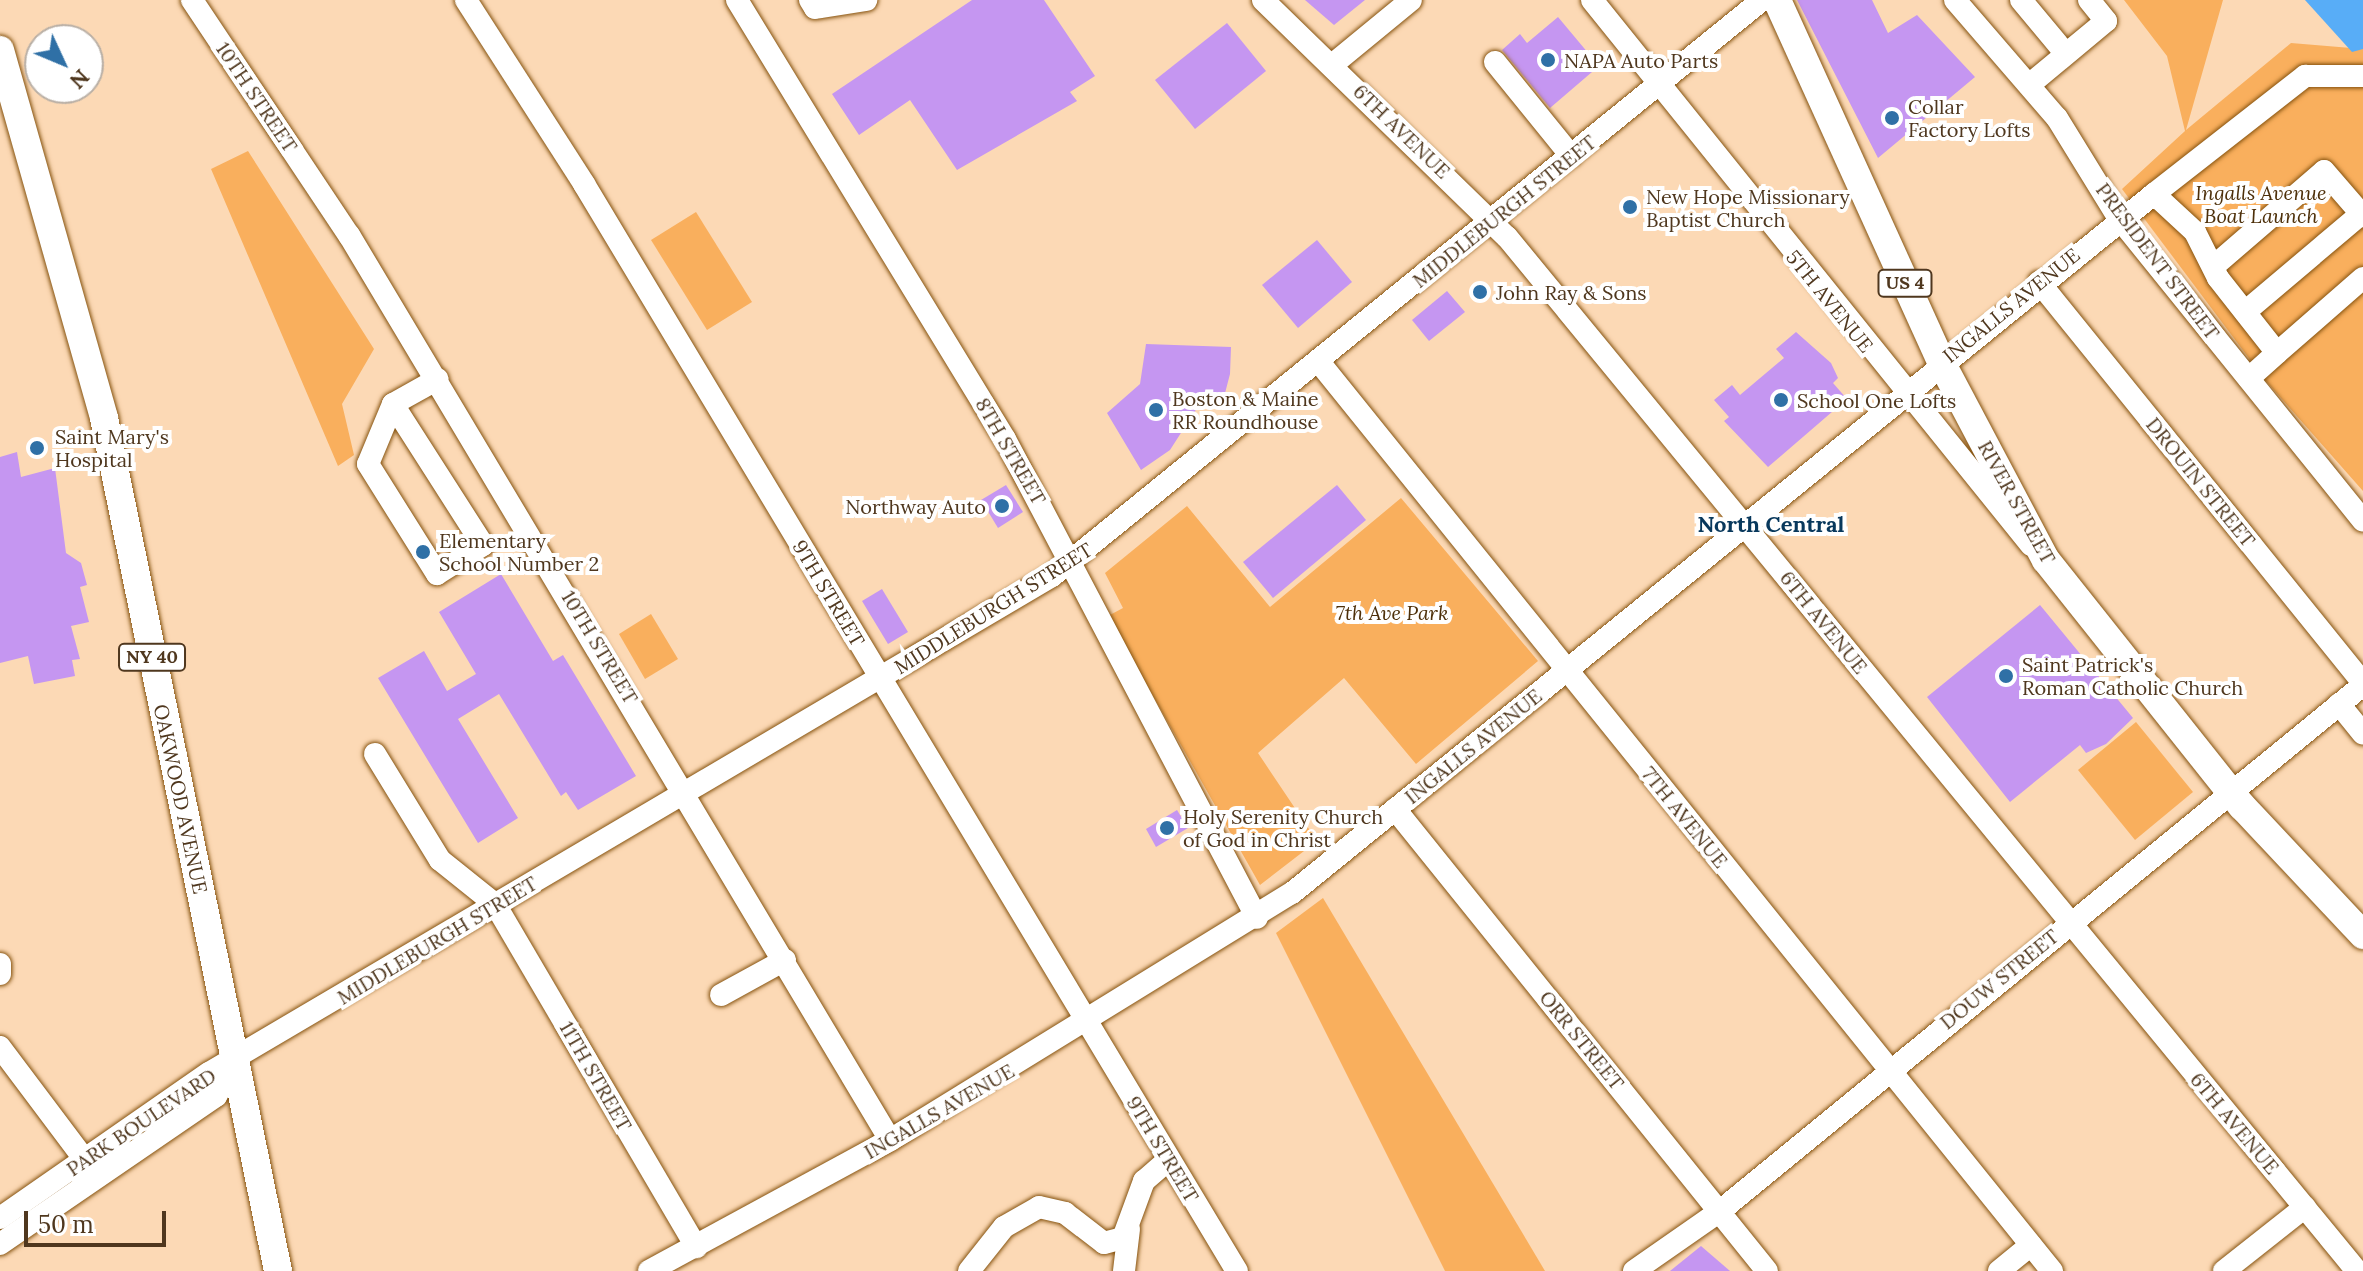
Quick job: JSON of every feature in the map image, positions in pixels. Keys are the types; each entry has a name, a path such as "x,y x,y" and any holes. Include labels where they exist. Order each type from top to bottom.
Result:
{"main road":[{"name":"RIVER STREET","path":"1777,0 1941,362 2046,560 2231,792 2363,935"},
{"name":"OAKWOOD AVENUE","path":"0,50 104,418 278,1271"}],"street":[{"name":"10TH STREET","path":"192,0 438,379 687,791 890,1140"},
{"name":"9TH STREET","path":"466,0 881,678 1237,1271"},
{"name":"8TH STREET","path":"737,0 834,149 1071,562 1257,918"},
{"path":"810,0 815,8 866,0"},
{"name":"6TH AVENUE","path":"1263,0 1492,221 1744,523 2068,923 2357,1271"},
{"path":"1332,65 1411,0"},
{"name":"5TH AVENUE","path":"1592,0 1657,86 1904,392 2046,560"},
{"name":"MIDDLEBURGH STREET","path":"235,1063 495,904 881,678 1071,562 1762,0"},
{"name":"PRESIDENT STREET","path":"1955,0 2029,85 2118,217 2363,521"},
{"path":"2021,0 2066,54"},
{"path":"2029,85 2106,21 2089,0"},
{"path":"1495,62 1571,156"},
{"name":"INGALLS AVENUE","path":"649,1271 890,1140 1088,1024 1257,918 1567,669 2118,217 2154,194 2305,76 2363,76"},
{"path":"2214,266 2324,171 2362,215 2245,312"},
{"path":"2154,194 2195,232 2245,312 2277,353"},
{"path":"2249,378 2363,278"},
{"name":"DROUIN STREET","path":"2039,282 2363,684"},
{"name":"7TH AVENUE","path":"1319,362 2052,1271"},
{"path":"393,404 483,545 437,574 368,464 393,404 438,379"},
{"name":"DOUW STREET","path":"1634,1271 1720,1211 2363,684"},
{"path":"2339,704 2363,734"},
{"path":"375,754 440,860 495,904"},
{"name":"ORR STREET","path":"1395,809 1767,1271"},
{"name":"11TH STREET","path":"495,904 696,1247"},
{"path":"721,995 785,960"},
{"path":"0,964 0,974"},
{"path":"0,1047 92,1168"},
{"name":"PARK BOULEVARD","path":"0,1244 209,1073 235,1063"},
{"path":"1124,1271 1129,1229 1144,1181 1169,1159"},
{"name":"PARK BOULEVARD","path":"0,1218 92,1168"},
{"path":"969,1271 1004,1227 1039,1207 1065,1213 1104,1243 1129,1229"},
{"path":"2224,1271 2305,1207"},
{"path":"1999,1271 2031,1245"}],"green space":[{"name":"Ingalls Avenue Boat Launch","path":"2124,0 2223,0 2186,130 2291,43 2363,49 2363,491 2266,381 2122,189 2185,131 2167,56"},
{"path":"248,151 374,349 342,404 354,455 338,466 211,169"},
{"path":"696,212 752,302 707,330 651,240"},
{"name":"7th Ave Park","path":"1401,498 1538,661 1416,764 1344,678 1258,753 1317,841 1260,885 1108,616 1123,608 1105,573 1187,506 1270,607"},
{"path":"651,614 678,659 645,679 619,634"},
{"path":"2136,722 2193,792 2135,840 2078,770"},
{"path":"1323,898 1545,1271 1445,1271 1276,933"}],"water":[{"path":"2305,0 2363,0 2363,49 2352,52"}],"building":[{"path":"972,0 1044,0 1095,76 1070,92 1077,101 957,170 910,100 859,135 832,94"},
{"path":"1305,0 1365,0 1334,25"},
{"name":"Collar Factory Lofts","path":"1797,0 1872,0 1888,33 1917,15 1975,77 1878,158"},
{"name":"NAPA Auto Parts","path":"1558,17 1599,66 1550,108 1502,50 1520,34 1527,43"},
{"path":"1227,23 1266,71 1195,129 1155,80"},
{"path":"1317,240 1352,282 1298,328 1262,285"},
{"path":"1447,291 1465,312 1429,341 1412,320"},
{"name":"School One Lofts","path":"1796,332 1831,363 1838,378 1833,383 1847,399 1768,467 1724,421 1729,417 1714,400 1732,385 1740,395 1784,358 1776,349"},
{"name":"Boston & Maine RR Roundhouse","path":"1146,344 1231,347 1230,374 1224,397 1206,394 1170,450 1141,470 1107,413 1140,384"},
{"path":"17,452 21,477 55,468 66,553 81,563 87,585 80,587 89,622 71,626 80,659 72,660 75,676 34,684 28,656 0,663 0,457"},
{"name":"Northway Auto","path":"1006,485 1023,512 998,528 981,500"},
{"path":"1337,485 1366,520 1273,598 1243,562"},
{"name":"Elementary School Number 2","path":"501,574 553,661 563,655 636,776 578,810 566,792 561,796 499,694 458,719 518,818 478,843 378,678 424,651 447,691 476,674 439,612"},
{"path":"882,589 908,632 888,644 862,601"},
{"path":"2040,605 2133,718 2106,744 2086,753 2080,745 2010,802 1927,697"},
{"name":"Holy Serenity Church of God in Christ","path":"1177,810 1188,828 1156,847 1146,829"},
{"path":"1701,1246 1730,1271 1670,1271"}],"place":[{"name":"NAPA Auto Parts","path":"1548,60"},
{"name":"Collar Factory Lofts","path":"1892,118"},
{"name":"New Hope Missionary Baptist Church","path":"1630,207"},
{"name":"John Ray & Sons","path":"1480,292"},
{"name":"School One Lofts","path":"1781,400"},
{"name":"Boston & Maine RR Roundhouse","path":"1156,410"},
{"name":"Saint Mary's Hospital","path":"37,448"},
{"name":"Northway Auto","path":"1002,506"},
{"name":"Elementary School Number 2","path":"423,552"},
{"name":"Saint Patrick's Roman Catholic Church","path":"2006,676"},
{"name":"Holy Serenity Church of God in Christ","path":"1167,828"}],"district":[{"name":"North Central","path":"1771,525"}]}
